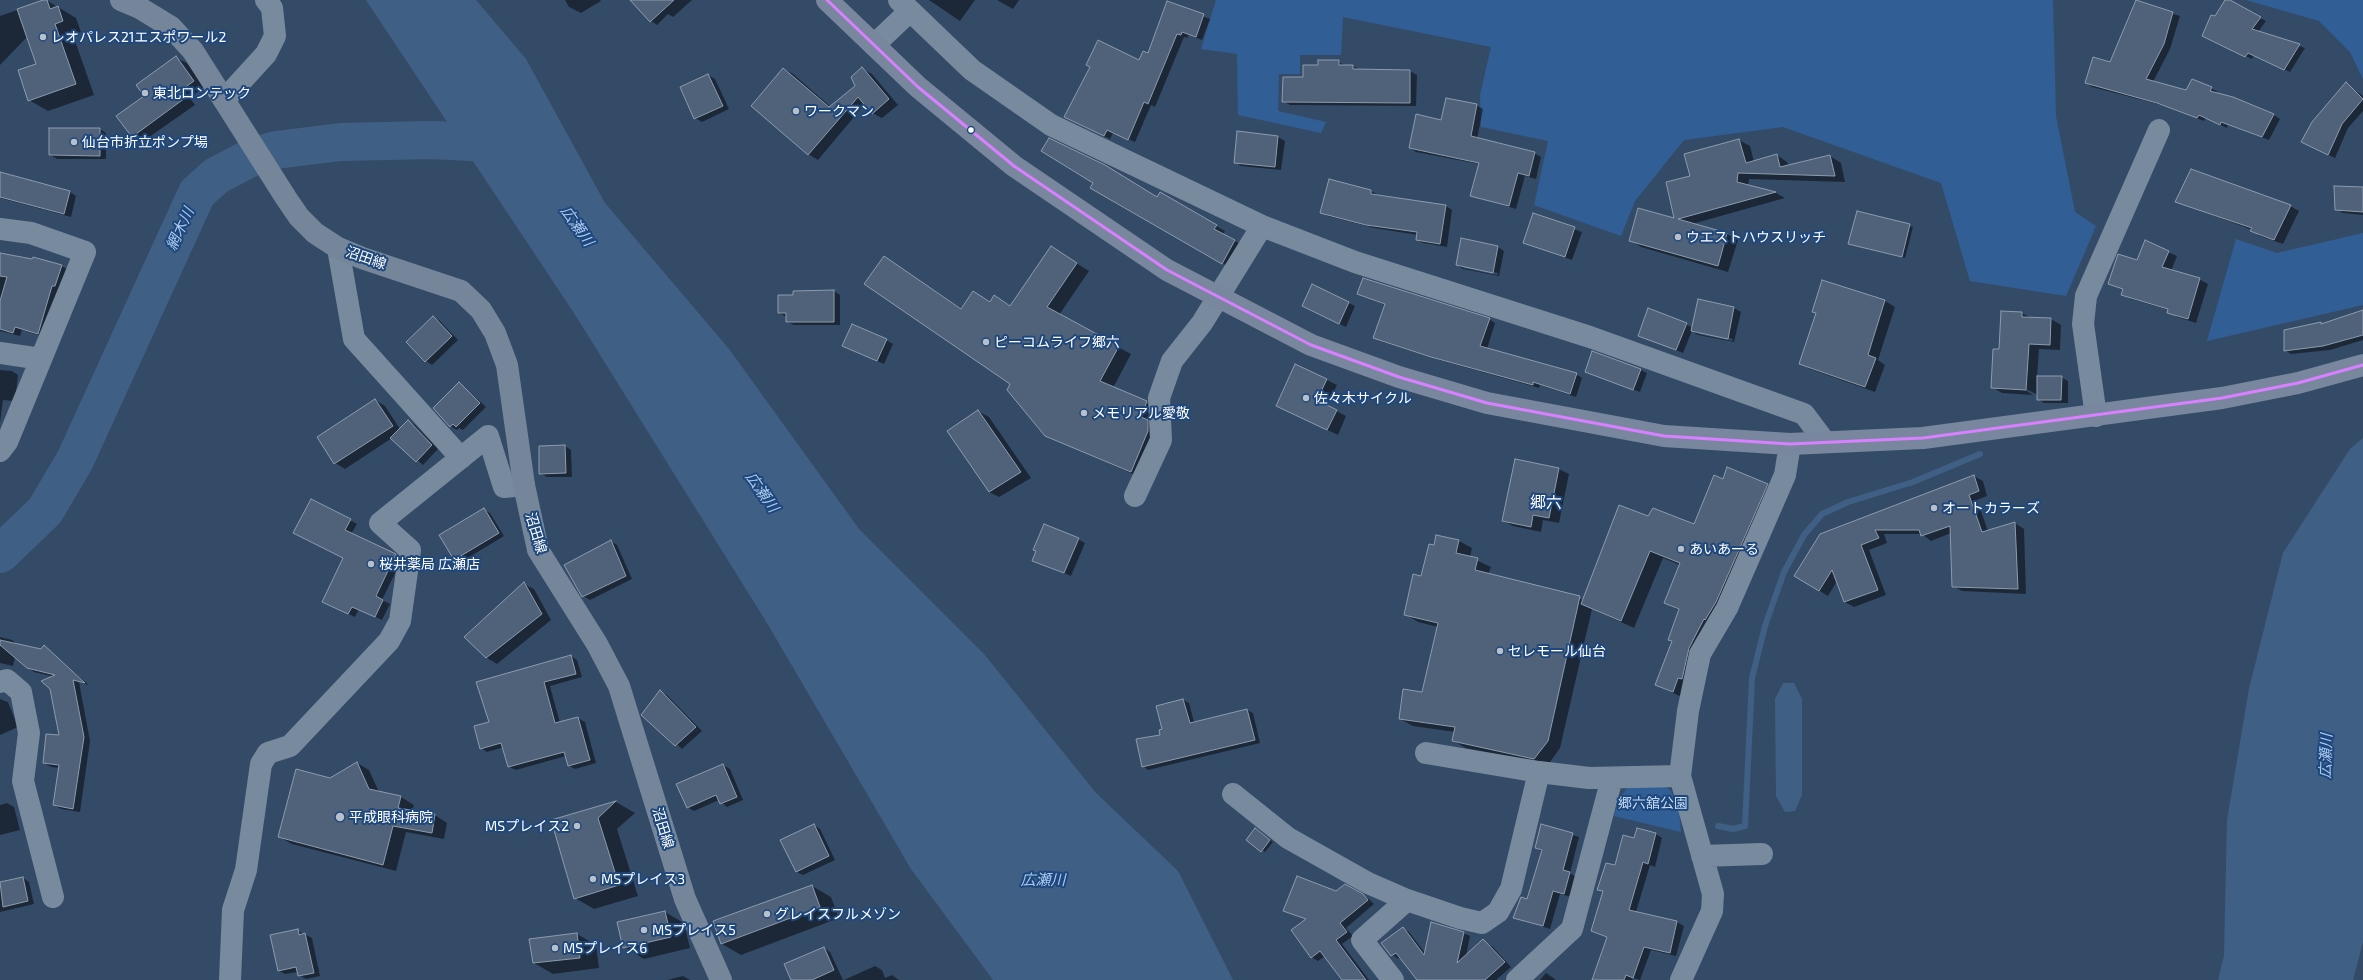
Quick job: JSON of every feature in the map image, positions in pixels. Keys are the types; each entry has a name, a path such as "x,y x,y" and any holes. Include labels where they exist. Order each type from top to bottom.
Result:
{"main road":[{"path":"827,0 918,87 1014,166 1167,270 1218,298 1311,345 1399,377 1487,403 1664,436 1790,444 1923,438 2096,416 2222,398 2298,383 2363,365"}],"street":[{"name":"沼田線","path":"121,0 140,8 171,27 193,51 286,198 299,217 315,233 338,248 461,291 481,310 495,333 507,365 524,484 538,550 597,644 619,686 685,899 721,980"},
{"path":"224,100 266,54 275,36 272,8 266,0"},
{"path":"874,45 904,6 972,70 1051,125 1262,226 1355,262 1590,337 1804,414 1825,442"},
{"path":"2096,416 2083,324 2086,296 2159,130"},
{"path":"1135,496 1160,440 1159,398 1172,362 1218,298 1262,226"},
{"path":"0,229 31,233 85,252 7,442 0,451"},
{"path":"338,248 354,339 461,458"},
{"path":"0,353 42,359"},
{"path":"230,980 233,910 246,870 261,764 268,753 290,746 389,641 400,621 410,550 380,523 488,436 504,487 524,484"},
{"path":"1682,980 1712,911 1713,894 1680,776 1688,711 1700,654 1727,608 1785,475 1790,444"},
{"path":"0,682 7,680 21,692 29,733 23,781 53,897"},
{"path":"1426,753 1539,772 1589,778 1680,776"},
{"path":"1233,794 1288,838 1368,883 1407,900 1460,918 1482,923 1498,912 1511,889 1539,772"},
{"path":"1517,980 1572,929 1612,778"},
{"path":"1702,856 1762,854"},
{"path":"1393,980 1362,940 1407,900"}],"green space":[{"path":"1216,0 2053,0 2056,116 2075,212 2096,226 2066,296 1970,281 1941,183 1783,127 1684,140 1635,201 1621,236 1534,205 1548,141 1481,127 1480,95 1491,47 1343,17 1341,55 1300,55 1300,74 1279,74 1278,111 1326,122 1321,133 1238,115 1237,54 1201,49"},
{"path":"2246,0 2363,0 2363,79 2350,52 2319,21"},
{"path":"2363,233 2363,305 2207,341 2236,239 2277,253"},
{"name":"郷六舘公園","path":"1661,782 1671,791 1679,811 1681,832 1614,816 1619,798 1631,784"}],"water":[{"name":"広瀬川","path":"366,0 476,0 526,59 605,203 729,349 859,529 984,654 1096,793 1178,871 1233,980 993,980 911,869 767,623 574,313"},
{"name":"広瀬川","path":"2363,438 2363,942 2353,980 2218,980 2224,956 2227,820 2249,689 2283,553 2350,449"},
{"path":"1783,683 1794,683 1802,699 1802,795 1795,811 1785,812 1776,796 1775,699"}],"building":[{"name":"レオパレス21エスポワール2","path":"47,0 50,9 58,6 63,21 55,24 76,84 28,101 18,70 36,64 17,9"},
{"path":"630,0 674,0 650,22"},
{"path":"2136,0 2173,12 2164,44 2146,79 2186,90 2192,79 2212,87 2210,91 2233,97 2274,114 2262,137 2221,122 2220,125 2199,115 2197,118 2157,103 2085,83 2093,57 2110,62"},
{"path":"2225,0 2230,0 2261,17 2252,29 2300,44 2284,70 2248,53 2245,57 2202,36 2211,15 2215,16"},
{"path":"1167,1 1204,14 1196,37 1182,32 1181,35 1177,34 1148,104 1144,102 1128,140 1107,130 1104,136 1064,117 1090,67 1086,65 1098,40 1139,60 1143,51 1148,53"},
{"path":"176,56 194,81 180,91 185,98 132,137 116,116 144,96 136,85"},
{"path":"1318,60 1339,60 1339,65 1353,65 1353,69 1410,70 1410,103 1282,102 1283,77 1303,77 1303,65 1318,65"},
{"path":"862,67 889,99 872,114 858,97 808,155 751,106 783,68 829,107 855,86 851,77"},
{"path":"708,74 723,106 694,119 680,87"},
{"path":"2346,82 2363,99 2342,124 2328,155 2301,142 2312,122"},
{"path":"1446,98 1477,104 1471,136 1535,152 1529,176 1518,173 1509,206 1470,196 1479,163 1409,148 1416,114 1441,120"},
{"name":"仙台市折立ポンプ場","path":"49,128 100,128 100,156 49,155"},
{"path":"1237,131 1278,136 1275,167 1234,163"},
{"path":"1049,138 1105,165 1157,197 1160,192 1217,225 1214,229 1235,240 1222,264 1090,188 1093,183 1041,151"},
{"path":"1739,139 1746,163 1777,154 1780,167 1830,155 1835,176 1738,173 1737,182 1776,192 1678,219 1727,233 1718,266 1629,241 1638,208 1674,218 1666,182 1690,176 1684,154"},
{"path":"2191,169 2291,205 2274,240 2250,231 2252,228 2175,202"},
{"path":"0,172 70,191 64,214 0,197"},
{"path":"1329,179 1371,190 1371,194 1446,205 1440,244 1416,240 1417,232 1366,225 1320,213"},
{"path":"2334,186 2363,187 2363,212 2335,210"},
{"path":"1857,211 1910,224 1902,257 1848,244"},
{"path":"1533,213 1575,227 1565,257 1523,243"},
{"path":"1461,238 1498,246 1493,273 1456,265"},
{"path":"2145,240 2169,251 2162,267 2200,278 2188,319 2167,313 2168,309 2121,295 2123,289 2108,284 2118,254 2137,260"},
{"path":"1051,246 1077,263 1047,307 1119,346 1100,381 1147,401 1141,417 1148,420 1148,431 1131,472 1045,436 1007,390 1010,384 864,284 884,256 961,309 973,291 990,302 994,295 1010,306"},
{"path":"0,253 32,259 33,257 62,265 55,286 52,286 38,334 15,327 13,333 0,329 0,301 7,277 0,276"},
{"path":"1363,278 1490,318 1480,346 1577,373 1570,394 1533,382 1533,385 1431,357 1373,338 1385,304 1357,294"},
{"path":"1822,280 1885,300 1868,355 1876,358 1865,387 1799,364 1816,313 1812,312"},
{"path":"1312,284 1349,302 1339,324 1302,306"},
{"path":"834,290 834,322 786,322 786,313 778,313 778,295 793,295 793,291"},
{"path":"1698,299 1734,307 1728,339 1691,331"},
{"path":"1648,308 1687,323 1676,350 1638,336"},
{"path":"2363,310 2363,335 2323,346 2284,351 2284,330 2321,322 2321,324"},
{"path":"2001,311 2022,312 2022,317 2051,318 2050,345 2029,344 2026,390 1991,388 1993,349 1999,349"},
{"path":"433,316 452,336 425,362 406,342"},
{"path":"852,324 887,339 877,361 842,346"},
{"path":"1592,351 1641,369 1633,390 1585,372"},
{"path":"1295,364 1327,379 1317,400 1337,410 1327,430 1276,406"},
{"path":"2037,376 2062,376 2061,400 2037,400"},
{"path":"459,382 480,403 456,427 453,424 450,427 433,408"},
{"path":"375,399 393,426 334,464 317,437"},
{"path":"978,410 1021,472 989,492 947,431"},
{"path":"408,420 432,445 416,462 390,438"},
{"path":"565,445 566,473 539,474 539,446"},
{"path":"1515,459 1559,468 1549,518 1533,515 1531,527 1502,521"},
{"path":"1727,467 1768,484 1716,602 1705,620 1704,619 1689,648 1682,679 1678,678 1673,692 1655,685 1672,641 1668,640 1679,609 1664,603 1680,563 1650,551 1621,621 1581,604 1619,505 1648,516 1653,508 1694,524 1714,475 1723,479"},
{"path":"1974,475 1979,491 1969,495 1982,532 2015,522 2018,589 1952,587 1950,526 1921,536 1919,530 1875,530 1879,538 1861,545 1878,590 1844,602 1832,570 1819,591 1794,576 1820,534"},
{"path":"311,499 351,519 345,530 396,554 376,596 383,600 375,617 352,607 348,614 322,602 343,558 293,533"},
{"path":"484,508 499,533 454,560 439,535"},
{"path":"1044,524 1079,538 1064,573 1032,561 1036,551 1033,550"},
{"name":"セレモール仙台","path":"1436,535 1459,540 1456,553 1478,558 1475,570 1580,596 1548,741 1534,759 1452,741 1455,727 1399,719 1403,689 1422,692 1438,623 1404,615 1413,574 1421,576 1429,544 1434,545"},
{"path":"611,540 626,576 582,597 564,565"},
{"path":"524,582 542,614 486,658 464,637"},
{"path":"0,640 41,649 44,645 85,683 73,680 84,737 73,809 53,805 59,765 43,763 46,734 59,735 50,689 41,681 55,675 27,668 0,645"},
{"path":"571,655 576,674 544,682 555,723 578,717 590,760 568,766 564,752 508,767 501,743 480,749 474,726 489,722 476,682"},
{"path":"660,690 696,727 675,746 641,715"},
{"path":"1183,699 1190,723 1247,709 1255,740 1142,767 1136,739 1160,735 1159,730 1162,729 1156,706"},
{"name":"平成眼科病院","path":"357,762 369,789 401,796 398,808 435,814 432,833 393,826 383,865 278,837 296,769 330,778"},
{"path":"723,764 737,797 720,804 716,795 687,808 676,784"},
{"path":"616,801 598,818 619,885 574,899 551,820"},
{"path":"814,824 829,856 796,872 780,840"},
{"path":"1541,824 1573,833 1563,870 1570,872 1564,894 1553,891 1543,926 1513,918 1521,897 1527,899 1542,850 1535,848"},
{"path":"1255,828 1270,840 1261,852 1246,840"},
{"path":"1637,828 1656,833 1648,864 1643,862 1629,910 1677,921 1670,953 1644,947 1633,978 1626,975 1624,980 1592,980 1607,937 1591,931 1603,891 1597,890 1606,863 1615,865 1623,835 1634,838"},
{"path":"1297,876 1336,891 1345,884 1363,894 1368,900 1340,923 1347,932 1336,940 1366,980 1342,980 1320,951 1311,958 1291,930 1306,919 1283,911"},
{"path":"23,877 28,901 3,907 0,882"},
{"name":"グレイスフルメゾン","path":"812,885 820,907 721,944 713,921"},
{"name":"MSプレイス5","path":"665,911 671,937 623,948 617,922"},
{"path":"1431,922 1464,932 1457,963 1483,939 1505,962 1485,980 1417,980 1396,953 1391,956 1381,943 1403,927 1424,955"},
{"path":"298,929 299,935 305,933 314,973 298,976 296,967 278,971 270,935"},
{"name":"MSプレイス6","path":"577,933 580,958 533,963 529,939"},
{"path":"824,947 834,970 812,980 791,980 784,964"}],"waterway":[{"name":"網木川","path":"0,554 45,511 75,460 197,193 216,176 252,157 276,150 341,142 432,140 514,144"},
{"path":"1718,826 1733,829 1745,826 1752,678 1765,626 1784,572 1804,535 1822,514 1848,502 1913,482 1980,454"}],"transit line":[{"path":"827,0 918,87 1014,166 1167,270 1311,345 1399,377 1487,403 1664,436 1790,444 1923,438 2222,398 2298,383 2363,365"}],"place":[{"name":"レオパレス21エスポワール2","path":"43,37"},
{"name":"東北ロンテック","path":"145,93"},
{"name":"ワークマン","path":"796,111"},
{"name":"仙台市折立ポンプ場","path":"74,142"},
{"name":"ウエストハウスリッチ","path":"1678,237"},
{"name":"ピーコムライフ郷六","path":"986,342"},
{"name":"佐々木サイクル","path":"1306,398"},
{"name":"メモリアル愛敬","path":"1084,413"},
{"name":"オートカラーズ","path":"1934,508"},
{"name":"あいあーる","path":"1681,549"},
{"name":"桜井薬局 広瀬店","path":"371,564"},
{"name":"セレモール仙台","path":"1500,651"},
{"name":"平成眼科病院","path":"340,817"},
{"name":"MSプレイス2","path":"577,826"},
{"name":"MSプレイス3","path":"593,879"},
{"name":"グレイスフルメゾン","path":"767,914"},
{"name":"MSプレイス5","path":"644,930"},
{"name":"MSプレイス6","path":"555,948"}],"district":[{"name":"郷六","path":"1546,503"}]}
